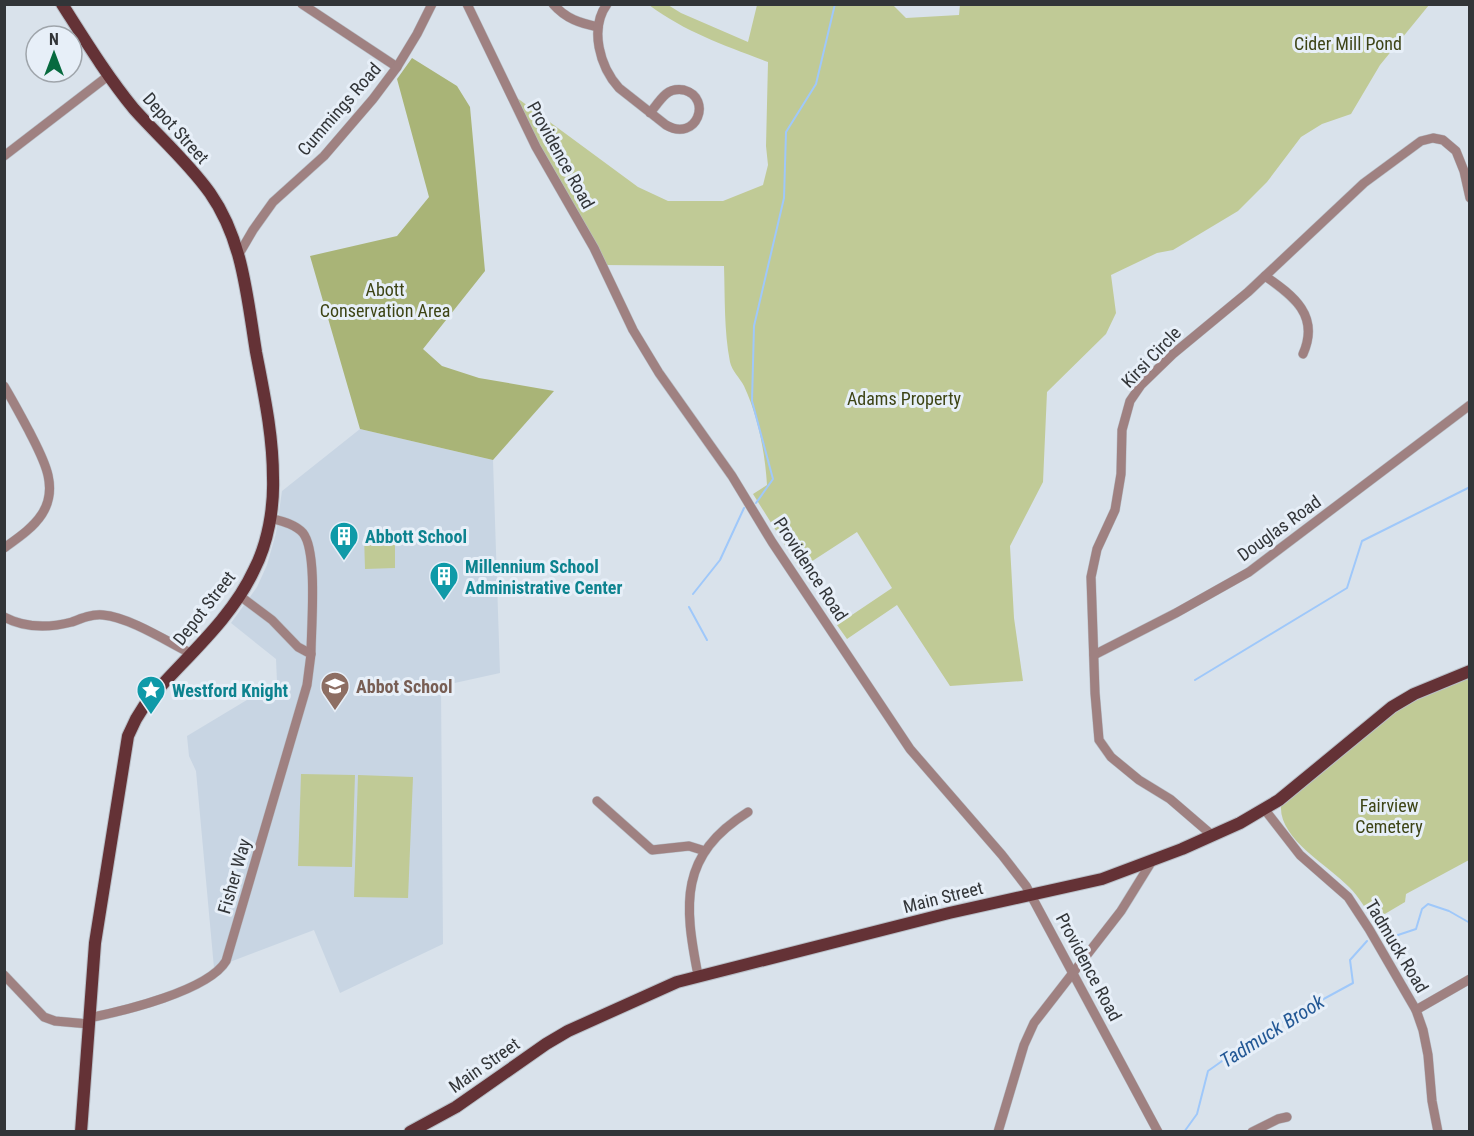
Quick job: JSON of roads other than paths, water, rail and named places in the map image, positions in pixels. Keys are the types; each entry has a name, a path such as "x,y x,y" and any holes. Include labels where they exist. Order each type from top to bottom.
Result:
{"main road":[{"name":"Depot Street","path":"62,4 108,76 135,110 210,192 227,220 239,254 268,421 273,478 270,518 258,561 240,596 192,654 146,703 135,719 128,736 97,932 81,1131"},
{"name":"Main Street","path":"410,1131 456,1107 568,1031 658,989 698,975 1030,894 1102,879 1213,836 1265,810 1382,714 1414,694 1470,671"}],"street":[{"path":"302,4 397,67"},
{"name":"Cummings Road","path":"239,254 273,202 324,156 373,99 397,67 432,4"},
{"name":"Providence Road","path":"467,4 536,147 589,240 633,330 659,373 732,476 772,542 910,749 1002,855 1030,894 1158,1131"},
{"path":"553,4 562,14 571,19 598,27"},
{"path":"608,4 598,27 602,57 609,75 619,88 650,113 666,125 679,130 691,126 699,110 696,98 686,90 679,89 666,94 650,113"},
{"path":"4,156 108,76"},
{"name":"Kirsi Circle","path":"1213,836 1170,799 1139,780 1111,757 1101,744 1097,731 1090,577 1097,547 1115,510 1121,474 1122,430 1130,400 1141,385 1173,354 1265,276 1364,183 1421,141 1433,138 1443,140 1456,151 1464,171 1470,198"},
{"path":"1265,276 1288,295 1308,319 1310,334 1303,354"},
{"path":"4,386 42,456 50,486 48,500 42,514 21,536 4,548"},
{"name":"Douglas Road","path":"1094,655 1249,572 1470,405"},
{"name":"Fisher Way","path":"4,975 44,1017 55,1021 89,1021 162,998 209,978 223,965 307,685 312,565 310,548 302,532 294,526 270,518"},
{"path":"240,596 272,620 298,647 310,654"},
{"path":"4,617 19,624 43,626 63,624 96,615 111,616 124,620 192,654"},
{"path":"597,801 652,850 689,846 705,851"},
{"name":"Tadmuck Road","path":"1265,810 1299,855 1348,897 1416,1010 1428,1056 1432,1101 1438,1131"},
{"path":"698,975 691,938 689,900 691,883 705,851 725,828 748,812"},
{"path":"998,1131 1024,1045 1034,1023 1120,913 1152,861"},
{"path":"1416,1010 1470,979"},
{"path":"1252,1131 1287,1117"}],"waterway":[{"path":"756,503 773,479 752,401 754,326 784,198 786,132 816,84 835,4"},
{"path":"1195,680 1347,588 1362,541 1470,487"},
{"path":"693,594 720,560 744,508"},
{"path":"689,607 707,640"},
{"name":"Tadmuck Brook","path":"1380,933 1398,935 1416,929 1422,909 1428,904 1449,911 1470,923"},
{"name":"Tadmuck Brook","path":"1184,1132 1197,1114 1208,1071 1263,1032 1353,983 1350,960 1367,941"}],"place":[{"name":"Abbott School","path":"344,562"},
{"name":"Millennium School Administrative Center","path":"444,602"},
{"name":"Abbot School","path":"335,712"},
{"name":"Westford Knight","path":"151,716"}],"park label":[{"name":"Cider Mill Pond","path":"1348,43"},
{"name":"Abott Conservation Area","path":"385,299"},
{"name":"Adams Property","path":"904,398"},
{"name":"Fairview Cemetery","path":"1389,815"}]}
